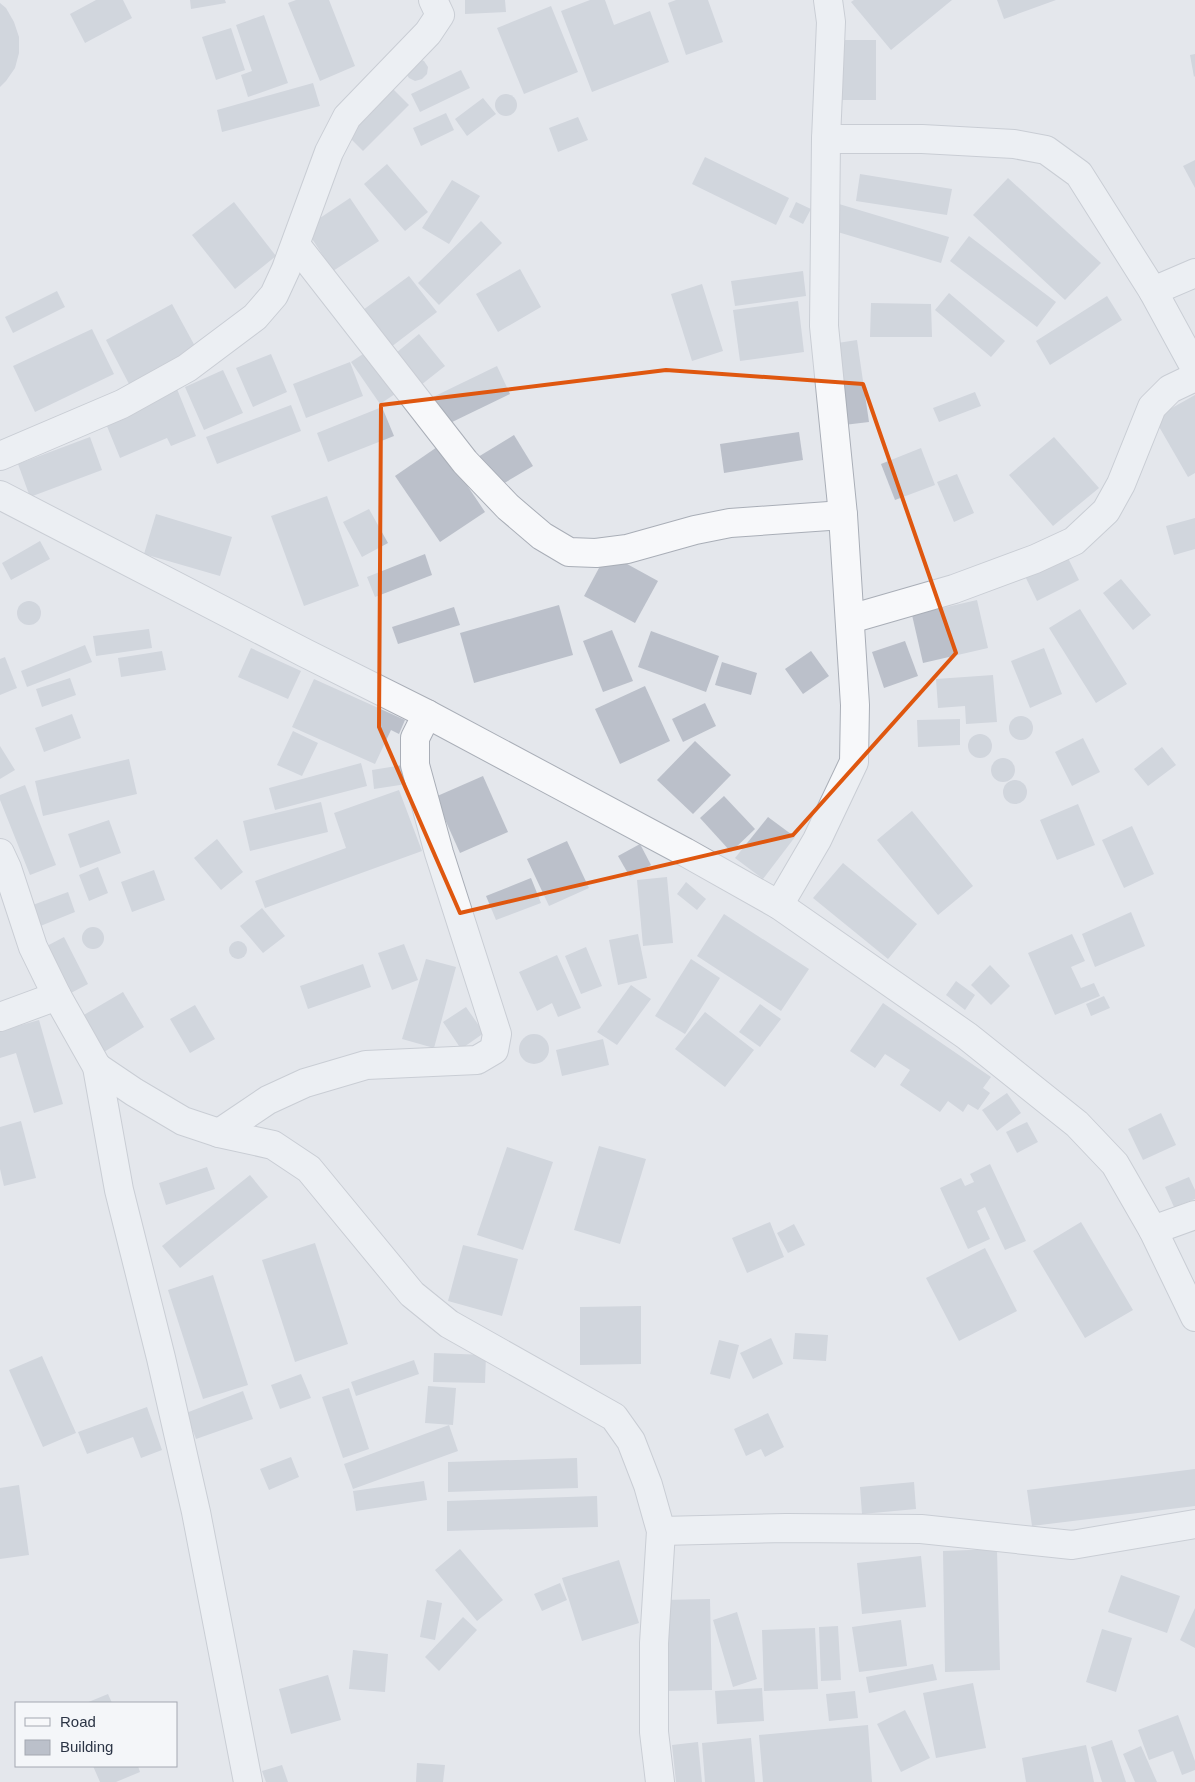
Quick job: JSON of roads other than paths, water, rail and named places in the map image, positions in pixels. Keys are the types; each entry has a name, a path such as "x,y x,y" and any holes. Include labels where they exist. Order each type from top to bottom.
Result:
{"street":[{"path":"0,456 122,404 187,368 255,317 274,295 296,245 329,152 347,117 428,33 440,15 433,0"},
{"path":"778,905 817,840 854,762 855,705 843,515 824,326 826,139 831,22 828,0"},
{"path":"826,139 922,139 1014,144 1046,150 1079,174 1153,291 1195,368"},
{"path":"296,245 465,462 508,506 542,536 569,552 596,553 627,550 695,530 730,523 843,515"},
{"path":"1153,291 1195,273"},
{"path":"850,619 954,589 1035,560 1074,541 1106,511 1121,484 1152,407 1170,389 1195,377"},
{"path":"0,495 427,714 686,852 778,905 967,1036 1077,1124 1115,1164 1153,1230 1195,1317"},
{"path":"219,1133 268,1100 305,1083 366,1065 477,1060 494,1050 498,1034 439,853 415,766 415,738 427,714"},
{"path":"0,853 7,868 32,947 97,1067 120,1190 196,1512 248,1782"},
{"path":"0,1017 57,996"},
{"path":"97,1067 183,1121 219,1133 273,1145 309,1170 412,1294 449,1324 614,1417 631,1441 648,1485 661,1531 654,1643 654,1732 660,1782"},
{"path":"1153,1230 1195,1215"},
{"path":"661,1531 786,1528 921,1529 1072,1545 1195,1524"}]}
